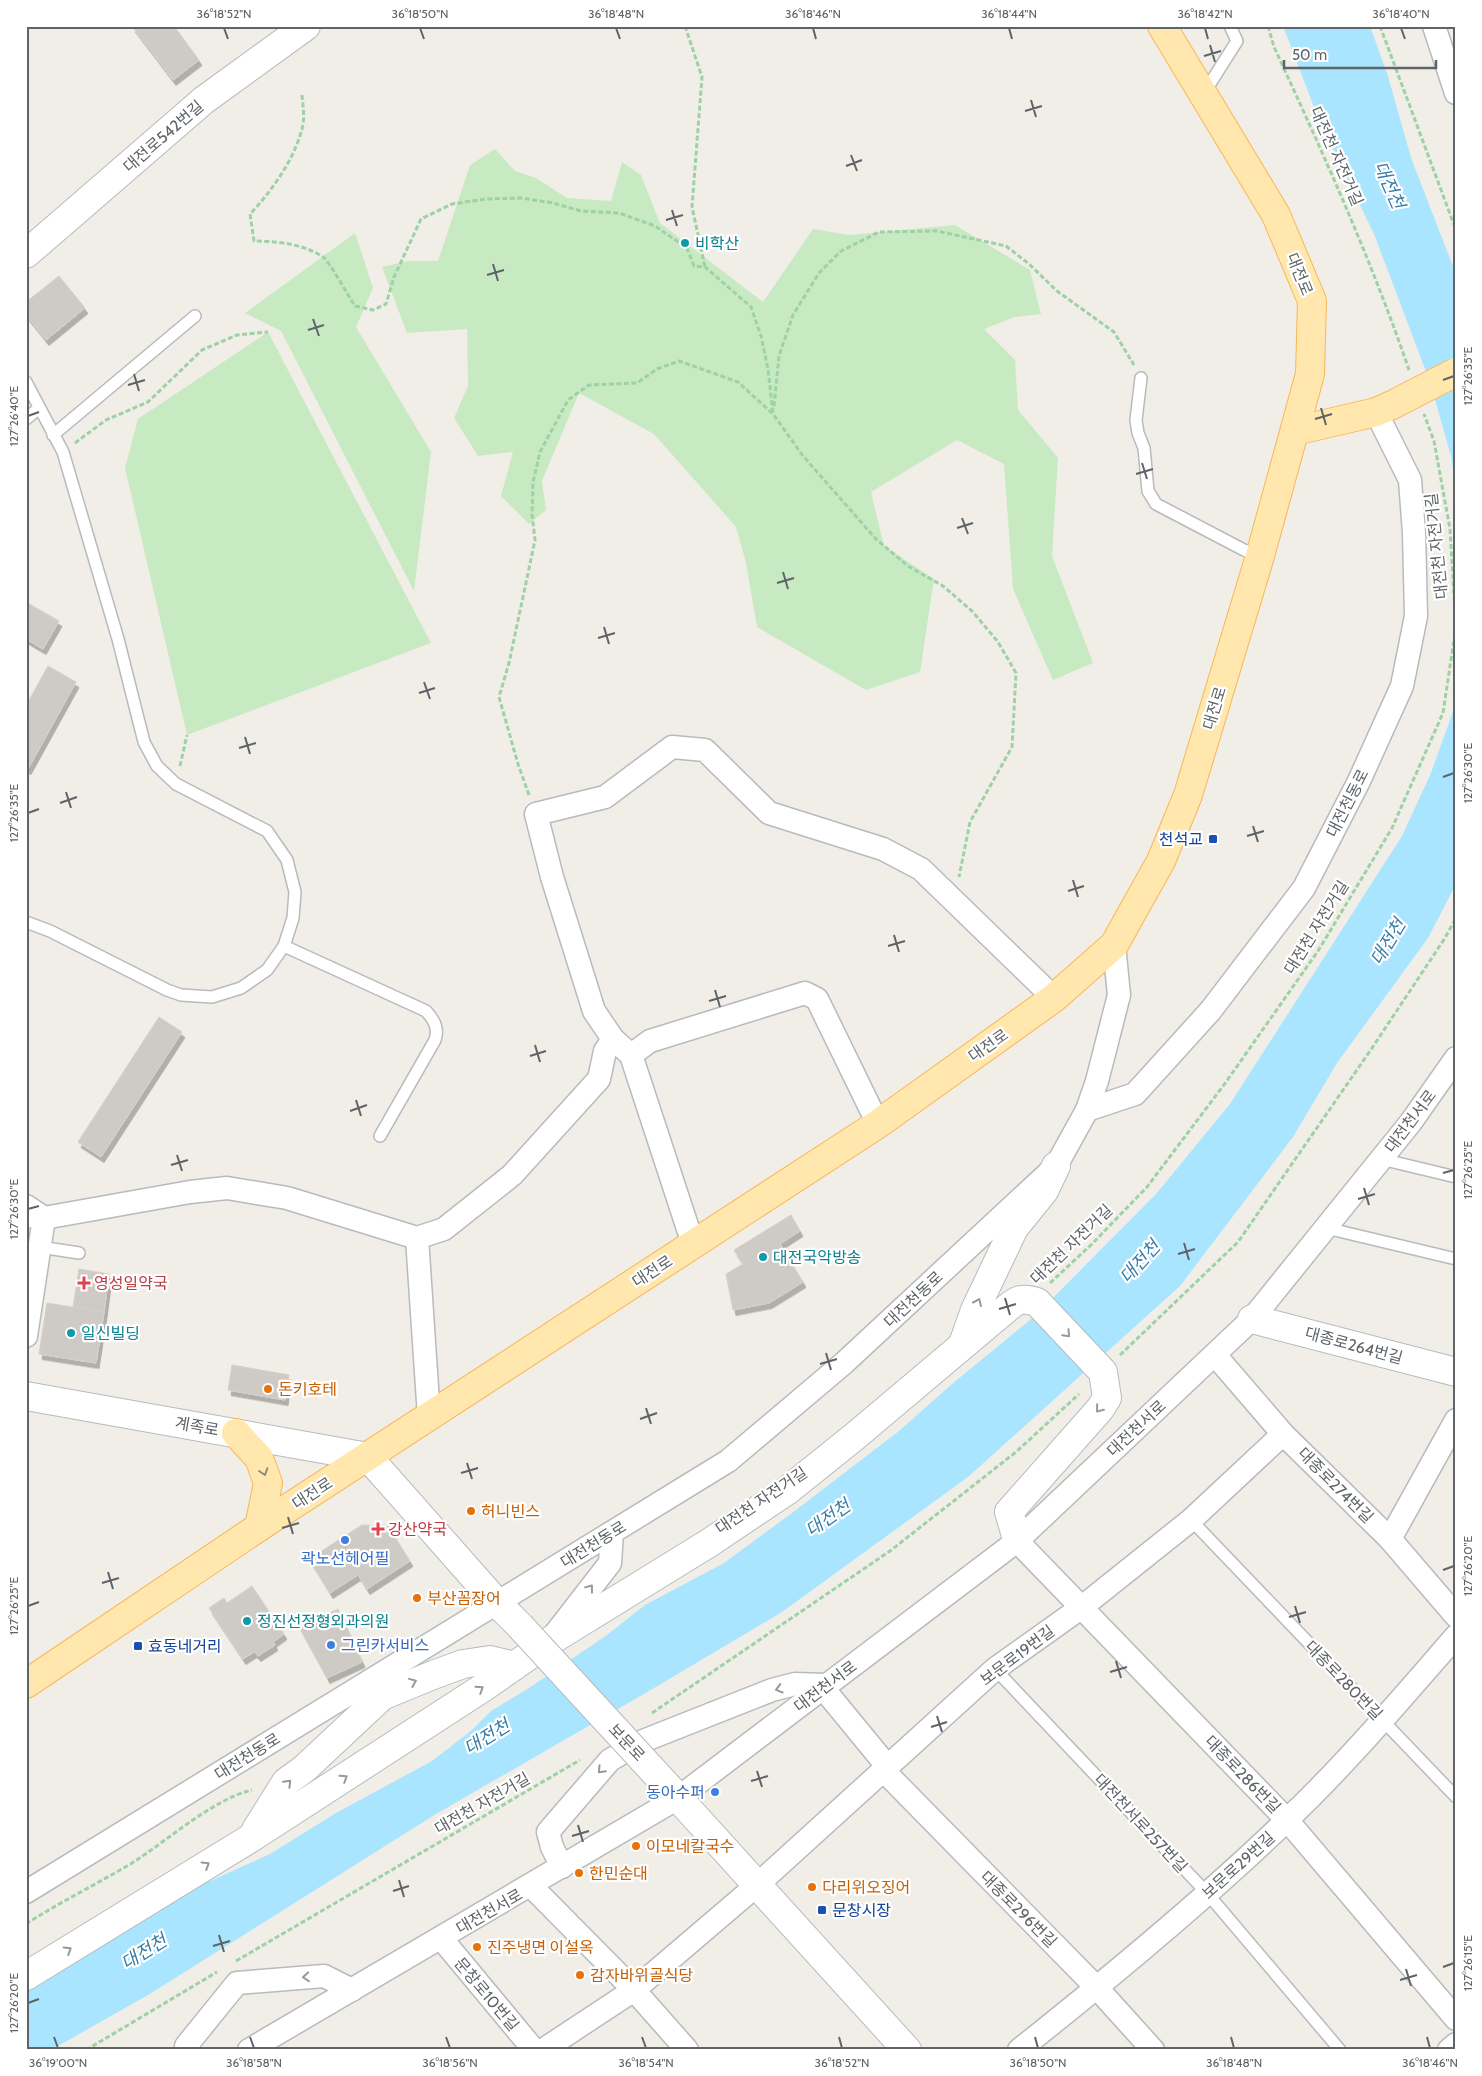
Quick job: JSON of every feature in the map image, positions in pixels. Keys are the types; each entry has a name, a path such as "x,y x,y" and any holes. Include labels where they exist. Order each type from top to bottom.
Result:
{"main road":[{"name":"대전로542번길","path":"26,254 204,100 306,26"},
{"name":"대전로","path":"26,1684 259,1527 878,1124 1054,998 1114,945 1162,861 1188,795 1260,556 1310,374 1312,301 1276,215 1162,26"},
{"path":"1295,431 1384,408 1456,372"},
{"path":"961,1347 979,1301 1014,1228 1044,1191 1056,1166"},
{"path":"26,1976 251,1838 550,1641 709,1543 788,1490 1015,1302 1024,1298 1034,1301 1100,1369 1107,1398 1100,1409 1009,1512 1017,1540"},
{"name":"대종로264번길","path":"1252,1319 1456,1372"},
{"name":"계족로","path":"26,1396 368,1457"},
{"path":"236,1433 260,1458 268,1483 259,1527"},
{"name":"보문로","path":"368,1457 497,1603 674,1793 907,2050"},
{"path":"251,1838 286,1782 304,1769 377,1688 433,1674 463,1664 490,1660 514,1666"}],"street":[{"path":"1434,26 1456,93"},
{"name":"대전천동로","path":"1087,1110 1135,1094 1211,1010 1304,888 1359,781 1402,686 1416,616 1414,533 1410,480 1384,408"},
{"path":"693,1244 632,1055 613,1038 594,1011 552,877 536,814 605,797 672,747 705,750 769,813 883,849 921,869 1054,998"},
{"name":"대전천동로","path":"26,1892 377,1688 497,1603 728,1461 844,1363 1056,1166 1087,1110 1097,1081 1119,995 1114,945"},
{"path":"632,1055 650,1041 805,994 817,999 878,1124"},
{"path":"26,1336 40,1247 32,1213 227,1188 287,1198 417,1238 444,1229 512,1175 598,1079 605,1051 613,1038"},
{"name":"대전천서로","path":"249,2050 531,1886 674,1793 825,1686 1017,1540 1252,1319 1411,1122 1456,1058"},
{"path":"417,1238 429,1417"},
{"name":"대종로274번길","path":"1215,1355 1283,1434 1390,1539 1456,1616"},
{"path":"1390,1539 1456,1420"},
{"name":"보문로19번길","path":"543,2050 634,1990 757,1885 995,1669 1082,1607 1191,1520 1283,1434"},
{"path":"550,1641 610,1563 612,1532"},
{"name":"대종로286번길","path":"1017,1540 1287,1820 1456,2019"},
{"name":"보문로29번길","path":"1019,2050 1097,1988 1207,1893 1287,1820 1382,1720 1456,1636"},
{"path":"562,1867 552,1847 548,1832 610,1760 642,1741 772,1690 796,1684 825,1686"},
{"name":"대종로296번길","path":"825,1686 885,1768 1097,1988 1153,2050"},
{"path":"531,1886 634,1990 687,2050"},
{"name":"문창로10번길","path":"440,1938 534,2050"},
{"path":"186,2050 186,2046 232,1974 324,1976 352,1990"},
{"path":"1448,2050 1456,2044"}],"lane":[{"path":"1203,94 1237,41 1230,26"},
{"path":"54,434 195,316"},
{"path":"1140,378 1136,420 1138,433 1144,448 1148,491 1156,504 1244,550 1260,556"},
{"path":"26,382 63,452 118,639 144,742 157,766 176,784 267,831 287,860 295,892 292,918 284,946 267,970 241,988 212,997 181,995 167,990 50,931 26,922"},
{"path":"26,419 39,408"},
{"path":"284,946 426,1011 433,1020 437,1032 434,1040 380,1136"},
{"name":"대전천서로","path":"1381,1159 1456,1177"},
{"path":"1326,1228 1456,1259"},
{"path":"40,1247 79,1253"},
{"name":"대종로280번길","path":"1191,1520 1456,1797"},
{"name":"대전천서로257번길","path":"995,1669 1207,1893 1340,2050"}],"path":[{"path":"685,26 702,77 692,207 705,267"},
{"name":"대전천 자전거길","path":"1268,26 1274,47 1353,224 1390,316 1412,378"},
{"path":"1380,26 1456,230"},
{"path":"302,95 304,114 302,130 290,158 269,194 250,214 254,240 272,241 301,248 324,257 355,306 372,310 386,304 394,277 421,219 452,204 486,199 521,198 552,202 581,211 619,213 655,226 687,248 694,266 705,267 751,307 761,336 768,369 773,414"},
{"path":"773,414 779,356 793,315 819,273 841,250 879,232 938,231 1006,246 1064,296 1114,332 1127,351 1140,378"},
{"path":"63,452 106,420 148,402 202,350 237,335 268,332"},
{"path":"536,814 518,764 499,697 509,663 535,540 532,514 532,482 540,452 568,400 590,386 637,383 657,369 679,361 738,382 773,414 803,456 876,538 908,566 943,586 972,611 998,642 1016,673 1012,748 970,822 958,878 957,904"},
{"name":"대전천 자전거길","path":"1034,1301 1146,1187 1226,1082 1318,951 1392,828 1444,713 1456,626 1450,529 1434,441 1422,405"},
{"path":"176,784 187,735"},
{"path":"650,1715 890,1551 1016,1452 1100,1369 1238,1242 1364,1059 1456,918"},
{"name":"대전천 자전거길","path":"86,2050 232,1974 584,1758"}],"green space":[{"path":"495,149 515,171 536,178 567,198 611,201 622,162 641,175 660,223 763,302 813,229 849,235 955,225 1030,270 1041,314 1015,317 984,329 1015,360 1018,410 1058,458 1052,556 1093,663 1053,680 1013,589 1004,464 957,440 871,492 884,546 934,579 920,672 866,690 757,627 746,563 736,527 654,434 579,393 542,481 546,510 529,524 501,496 513,452 478,456 454,418 468,386 467,329 407,333 382,267 408,261 438,261 470,165"},
{"path":"355,233 373,288 356,327 431,452 414,591 281,331 245,313"},
{"path":"268,332 431,643 187,735 125,468 138,419"}],"water":[{"name":"대전천","path":"1283,26 1370,26 1388,76 1411,158 1456,274 1456,491 1451,456 1430,382 1374,234 1319,120"},
{"name":"대전천","path":"1456,703 1456,884 1428,938 1337,1063 1293,1137 1180,1286 968,1477 782,1612 436,1814 148,1995 51,2050 26,2050 26,1987 175,1897 270,1854 336,1813 432,1761 472,1730 491,1711 529,1688 607,1635 645,1605 724,1563 792,1513 899,1431 952,1384 1036,1315 1156,1194 1230,1104 1402,836 1431,773"}],"building":[{"path":"132,26 174,26 199,60 173,80"},
{"path":"59,276 85,308 46,340 26,315 26,302"},
{"path":"26,602 59,621 43,649 26,639"},
{"path":"48,666 76,682 28,769 26,768 26,706"},
{"path":"159,1017 182,1032 101,1157 78,1142"},
{"name":"대전국악방송","path":"791,1215 800,1231 780,1244 803,1282 769,1303 733,1310 726,1274 743,1264 734,1250"},
{"path":"79,1269 109,1274 104,1312 73,1307"},
{"name":"일신빌딩","path":"47,1303 104,1312 96,1363 39,1354"},
{"path":"232,1365 289,1375 285,1400 228,1390"},
{"path":"362,1525 388,1526 410,1561 367,1589 358,1575 330,1593 309,1559"},
{"name":"정진선정형외과의원","path":"252,1586 284,1634 273,1642 275,1645 258,1656 254,1652 243,1659 209,1608 224,1598 227,1603"},
{"name":"그린카서비스","path":"338,1609 362,1662 327,1678 299,1627"}],"place":[{"name":"비학산","path":"685,243"},
{"name":"천석교","path":"1213,839"},
{"name":"대전국악방송","path":"763,1257"},
{"name":"영성일약국","path":"84,1283"},
{"name":"일신빌딩","path":"71,1333"},
{"name":"돈키호테","path":"268,1389"},
{"name":"허니빈스","path":"471,1511"},
{"name":"강산약국","path":"378,1529"},
{"name":"곽노선헤어필","path":"345,1540"},
{"name":"부산꼼장어","path":"417,1598"},
{"name":"정진선정형외과의원","path":"247,1621"},
{"name":"그린카서비스","path":"331,1645"},
{"name":"효동네거리","path":"138,1646"},
{"name":"동아수퍼","path":"715,1792"},
{"name":"이모네칼국수","path":"636,1846"},
{"name":"한민순대","path":"579,1873"},
{"name":"다리위오징어","path":"812,1887"},
{"name":"문창시장","path":"822,1910"},
{"name":"진주냉면 이설옥","path":"477,1947"},
{"name":"감자바위골식당","path":"580,1975"}]}
